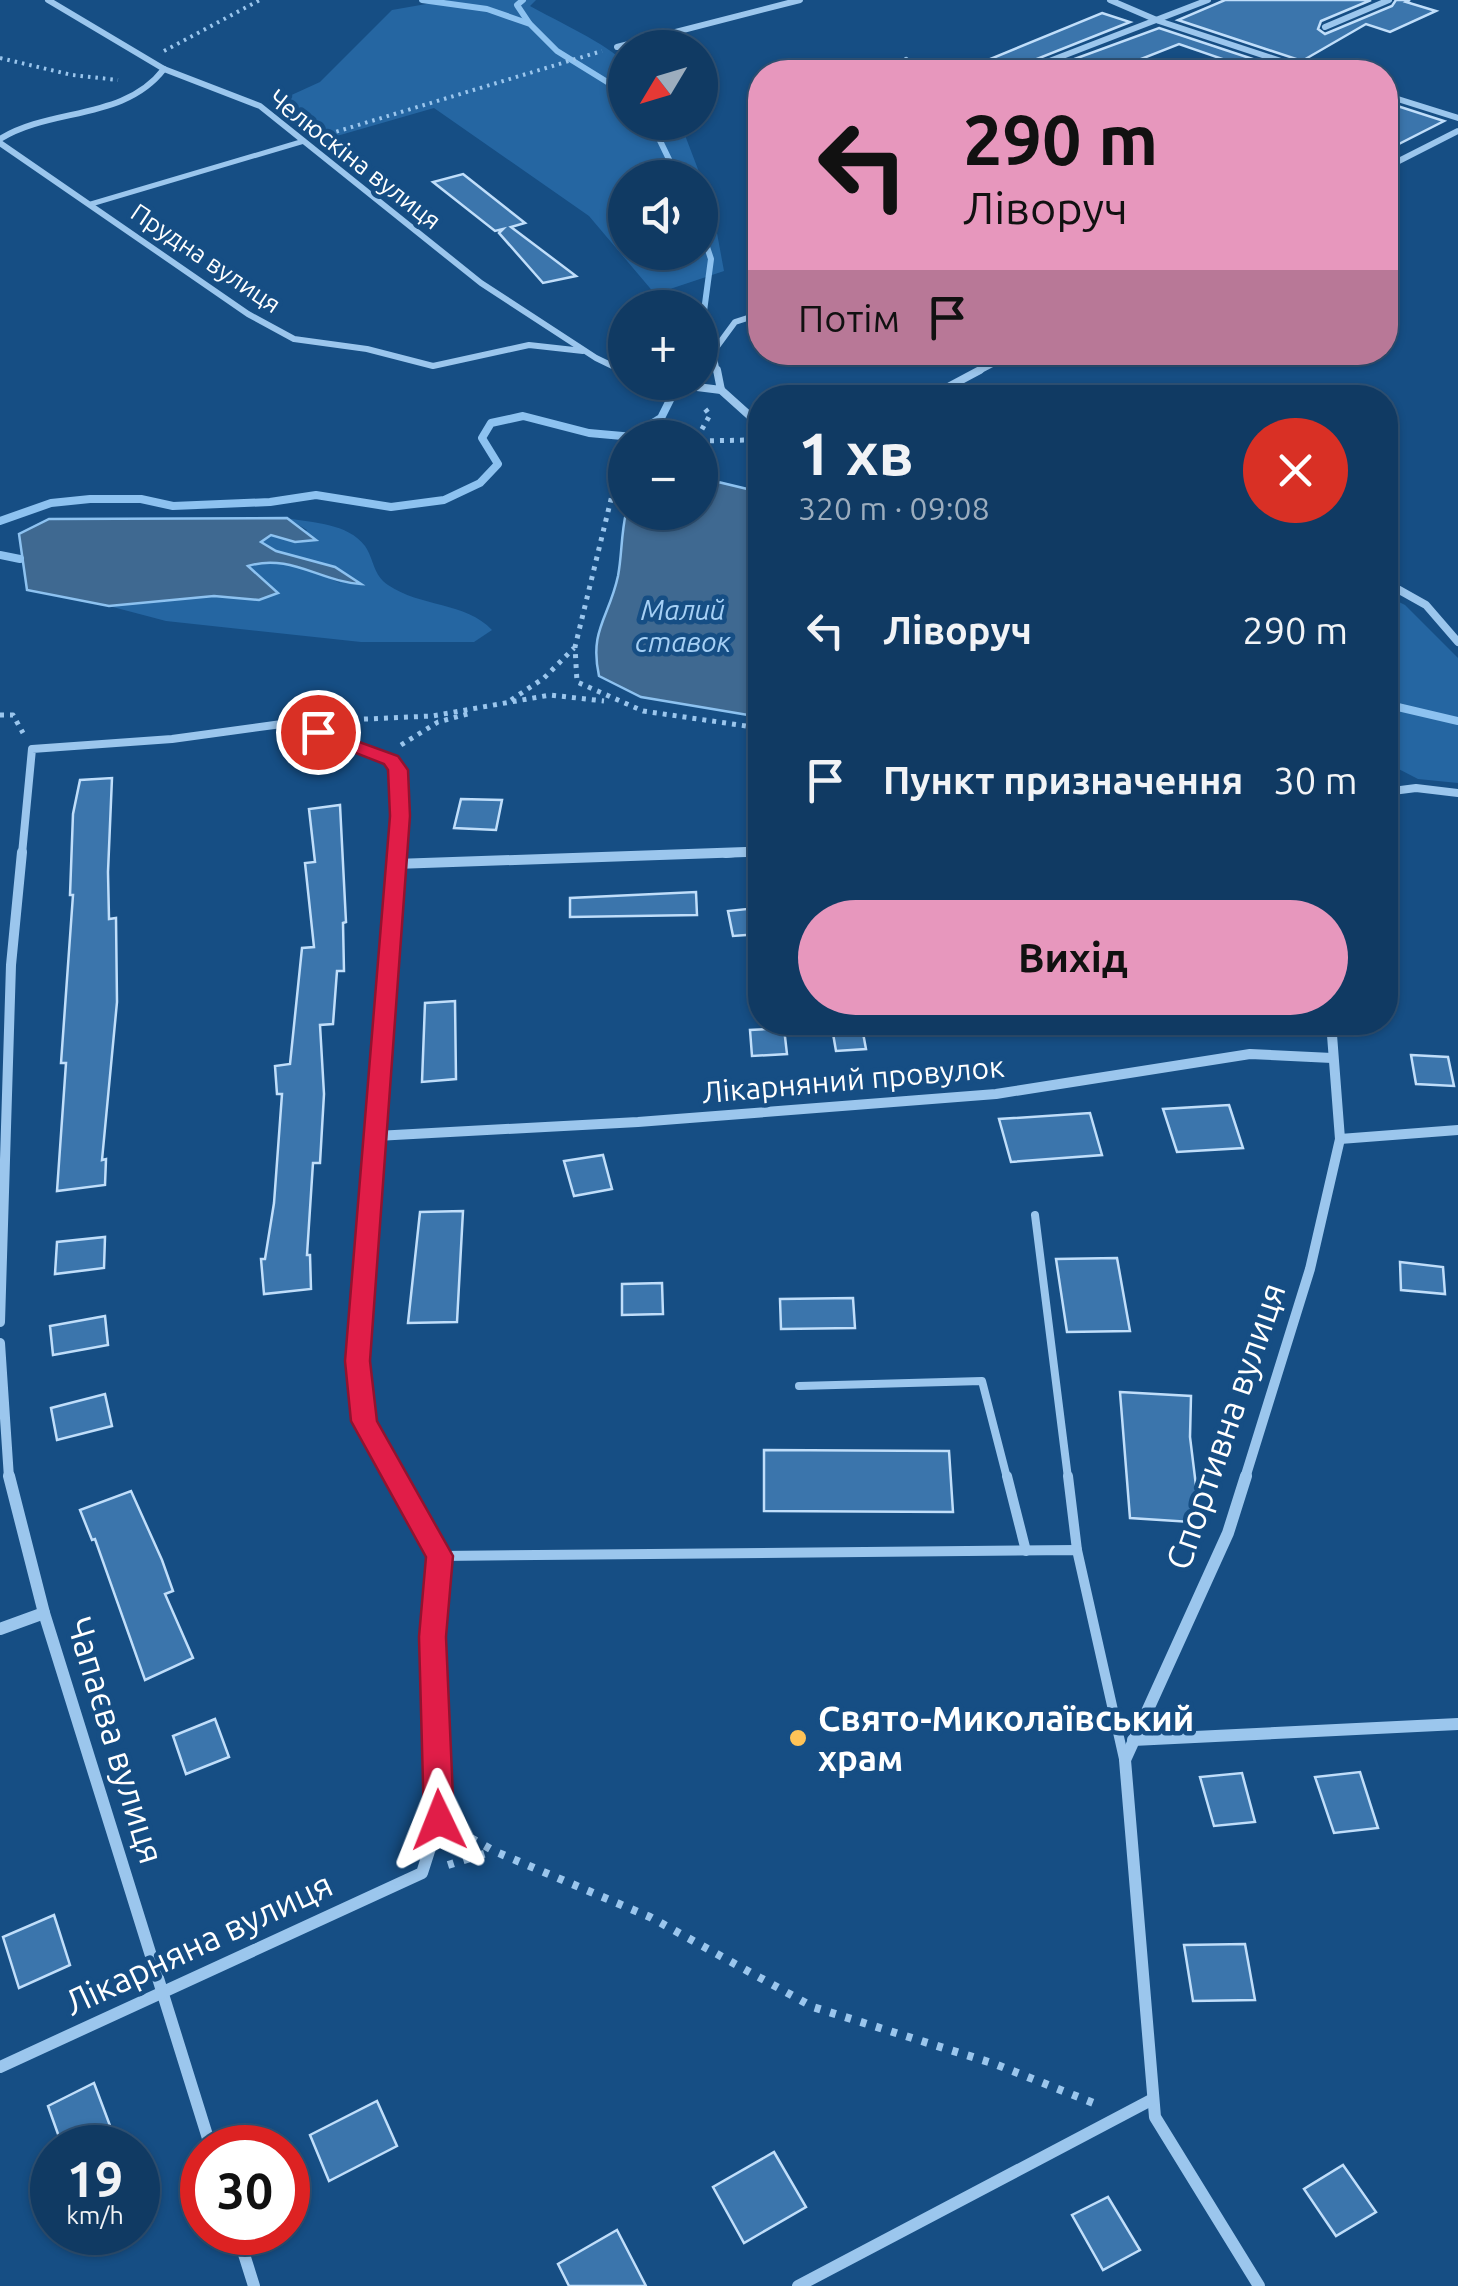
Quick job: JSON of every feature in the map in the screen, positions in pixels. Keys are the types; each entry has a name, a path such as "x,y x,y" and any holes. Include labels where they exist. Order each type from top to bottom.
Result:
{"street":[{"name":"Челюскіна вулиця","path":"48,0 164,69 260,106 481,283 608,364"},
{"path":"683,30 800,0"},
{"path":"1110,0 1278,60"},
{"path":"1054,60 1208,0"},
{"path":"1326,27 1389,0"},
{"path":"156,84 164,69"},
{"name":"Прудна вулиця","path":"156,84 130,98 24,124 0,141 248,314 294,340 367,349 433,366 529,345 585,352"},
{"path":"1398,99 1458,118"},
{"path":"1398,162 1458,132"},
{"path":"721,390 713,352 736,322 748,318"},
{"path":"529,345 545,325"},
{"path":"952,385 990,365"},
{"path":"718,390 748,414"},
{"path":"1398,589 1426,605 1458,642"},
{"path":"0,1322 12,965 32,749 172,739 288,723 391,760 398,770 400,816 358,1361 364,1421 440,1556 432,1637 439,1820 422,1873"},
{"path":"1398,790 1458,792"},
{"path":"394,864 748,852"},
{"name":"Спортивна вулиця","path":"1259,2286 1154,2117 1124,1760 1228,1534 1310,1270 1340,1139 1331,1035"},
{"name":"Лікарняний провулок","path":"376,1136 638,1122 996,1094 1250,1054 1332,1058"},
{"path":"1340,1139 1458,1130"},
{"name":"Чапаєва вулиця","path":"0,1343 10,1486 44,1613 204,2125"},
{"path":"0,1629 44,1613"},
{"path":"1133,1740 1458,1724"},
{"name":"Лікарняна вулиця","path":"0,2067 422,1873"},
{"path":"798,2286 1153,2099"},
{"path":"244,2255 254,2286"}],"lane":[{"path":"91,204 304,141"},
{"path":"1034,1214 1077,1550 1124,1760"},
{"path":"799,1386 982,1381 1026,1551"},
{"path":"440,1556 1077,1550"}],"path":[{"path":"148,60 260,0"},
{"path":"304,141 608,50"},
{"path":"0,58 72,75 156,84"},
{"path":"718,440 748,440"},
{"path":"605,701 576,682 574,647 608,511"},
{"path":"391,760 391,751 438,722 506,704 544,678 574,647"},
{"path":"342,720 432,716 550,695 605,701 654,718 748,727"},
{"path":"0,715 13,715 32,749"},
{"path":"439,1820 494,1851 650,1917 814,2007 994,2064 1123,2115"},
{"path":"422,1873 494,1851"}],"shaded area":[{"path":"449,0 536,0 530,6 608,50 608,140 687,140 694,160 608,160 608,238 589,216 434,108 316,142 274,103 320,82 392,10"},
{"path":"718,238 724,271 667,290 652,290 635,270 718,270"},
{"path":"287,518 329,525 349,533 365,546 379,577 388,585 469,614 492,630 474,642 361,642 166,621 109,606 214,596 260,600 278,593 248,566 260,563 295,566 340,583 335,567 276,551 260,542 270,535 295,542 307,530"},
{"path":"1398,602 1458,658 1458,783 1418,779 1398,769"}],"water":[{"name":"Малий ставок","path":"718,482 748,489 748,715 641,697 599,676 598,635 618,576 623,530 718,530"},
{"path":"287,518 316,540 295,542 271,535 261,542 276,551 335,567 361,584 292,565 263,563 248,566 278,593 259,600 214,596 109,606 27,590 19,534 49,519"}],"building":[{"path":"1225,0 1371,0 1321,21 1318,29 1325,34 1392,6 1396,0 1410,0 1406,2 1436,11 1390,32 1366,24 1304,60 1178,20"},
{"path":"1102,13 1130,22 1034,60 988,60"},
{"path":"1159,28 1256,60 1225,60 1179,44 1138,60 1072,60"},
{"path":"1398,106 1444,121 1398,144"},
{"path":"463,174 525,223 511,227 576,276 543,283 499,233 503,229 495,231 433,182"},
{"path":"112,778 109,919 116,918 117,1002 102,1160 106,1159 105,1185 57,1191 66,1063 61,1063 73,895 73,814 80,780"},
{"path":"461,799 502,800 496,830 454,828"},
{"path":"340,805 346,922 344,971 337,971 333,1024 320,1025 324,1094 320,1163 313,1163 307,1255 311,1289 264,1294 261,1259 265,1259 274,1203 282,1094 277,1094 275,1066 290,1064 302,948 314,947 305,863 315,862 309,809"},
{"path":"696,892 697,915 570,917 570,898"},
{"path":"748,909 748,935 733,936 728,911"},
{"path":"455,1001 456,1079 422,1082 425,1003"},
{"path":"750,1035 785,1035 787,1054 752,1056"},
{"path":"833,1035 863,1035 866,1049 836,1051"},
{"path":"1411,1055 1448,1057 1454,1086 1416,1084"},
{"path":"1229,1105 1243,1148 1177,1152 1163,1109"},
{"path":"1090,1113 1102,1155 1011,1162 999,1119"},
{"path":"603,1155 612,1189 574,1196 564,1161"},
{"path":"463,1211 457,1322 408,1323 420,1212"},
{"path":"105,1237 104,1268 55,1274 57,1242"},
{"path":"1117,1258 1130,1331 1067,1332 1056,1259"},
{"path":"1400,1262 1443,1267 1445,1294 1401,1290"},
{"path":"662,1283 663,1314 622,1315 622,1284"},
{"path":"853,1298 855,1328 781,1329 780,1299"},
{"path":"105,1316 108,1345 53,1355 50,1326"},
{"path":"1120,1392 1191,1396 1190,1437 1198,1502 1191,1522 1130,1518"},
{"path":"105,1394 112,1426 57,1440 51,1408"},
{"path":"764,1450 949,1451 953,1512 764,1511"},
{"path":"131,1491 162,1560 173,1591 165,1594 193,1658 145,1680 95,1539 92,1540 80,1510"},
{"path":"215,1719 229,1757 186,1774 173,1736"},
{"path":"1360,1772 1378,1828 1334,1833 1315,1777"},
{"path":"1242,1773 1255,1822 1214,1826 1200,1777"},
{"path":"54,1915 70,1965 19,1988 3,1937"},
{"path":"1245,1944 1255,2000 1193,2001 1184,1945"},
{"path":"94,2083 110,2125 55,2125 48,2106"},
{"path":"377,2101 397,2146 329,2181 310,2135"},
{"path":"774,2152 806,2207 744,2243 713,2187"},
{"path":"1343,2165 1376,2212 1336,2236 1304,2189"},
{"path":"1108,2197 1140,2250 1103,2270 1072,2215"},
{"path":"617,2230 646,2286 569,2286 558,2264"}],"waterway":[{"path":"422,0 487,9 530,24 557,51 608,82"},
{"path":"523,0 517,5 529,23"},
{"path":"660,140 669,160"},
{"path":"707,290 710,270"},
{"path":"658,420 670,400"},
{"path":"0,521 51,503 90,499 141,499 173,506 270,502 316,495 391,507 444,500 480,483 498,464 482,438 491,423 523,416 608,435"},
{"path":"0,555 20,559"},
{"path":"1398,707 1458,721"}],"place":[{"name":"Свято-Миколаївський храм","path":"798,1738"}],"route":[{"path":"318,732 391,760 398,770 400,816 358,1361 364,1421 440,1556 432,1637 439,1820"}]}
